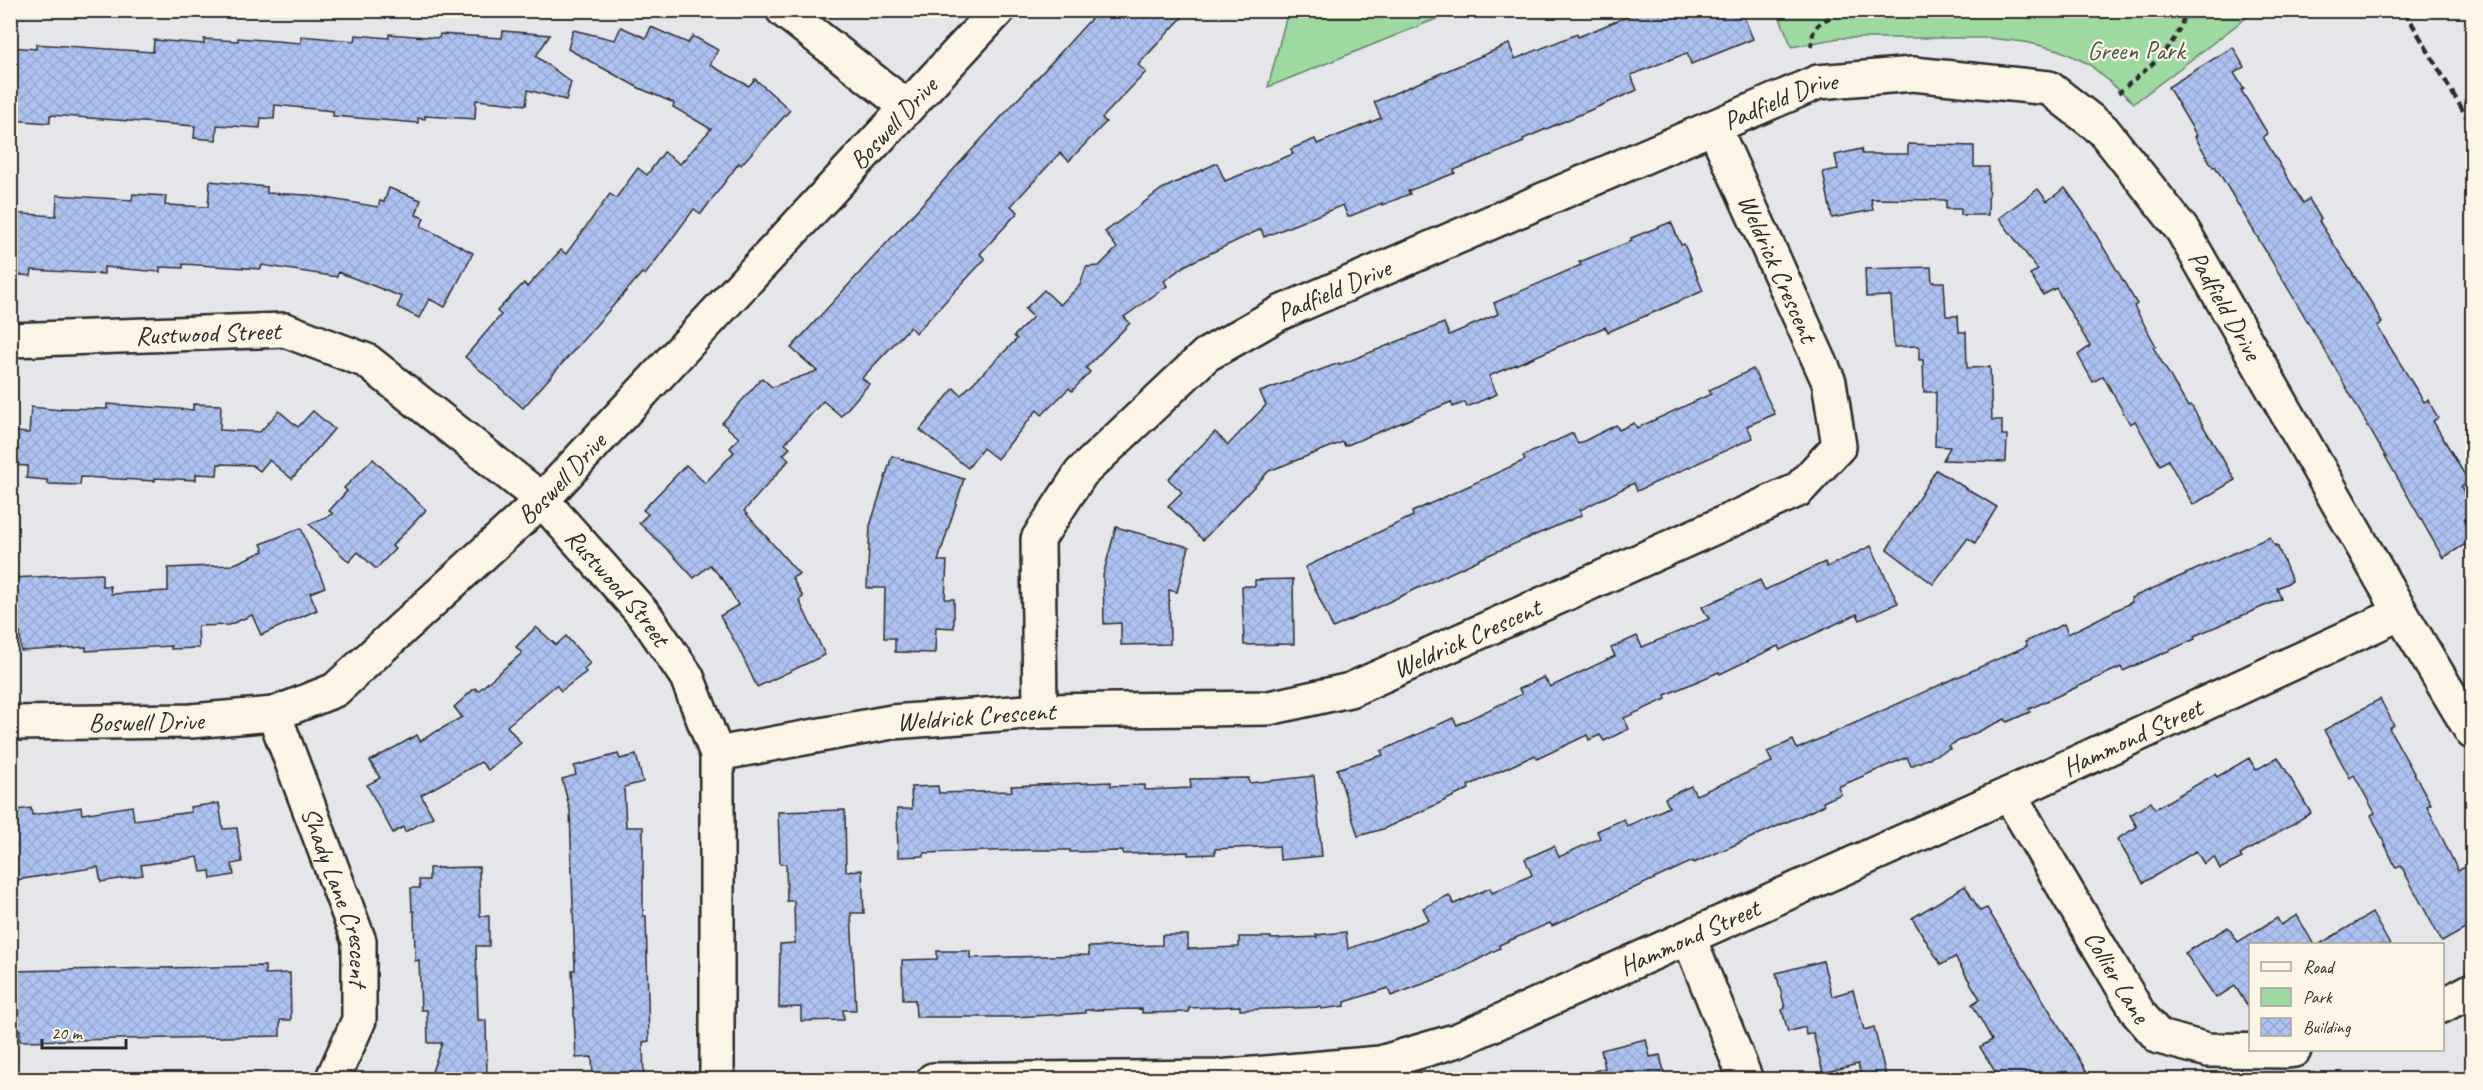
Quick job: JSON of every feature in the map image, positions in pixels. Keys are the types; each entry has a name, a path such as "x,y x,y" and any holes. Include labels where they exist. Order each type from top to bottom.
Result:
{"street":[{"path":"783,10 907,107"},
{"name":"Boswell Drive","path":"10,723 191,721 274,714 335,690 542,500 998,10"},
{"name":"Padfield Drive","path":"1040,711 1038,538 1081,473 1206,355 1280,313 1818,82 1913,74 2049,88 2103,130 2183,231 2401,613 2472,732"},
{"name":"Weldrick Crescent","path":"717,754 892,722 1040,711 1269,708 1350,690 1798,490 1839,446 1829,382 1714,127"},
{"name":"Rustwood Street","path":"10,340 285,330 367,361 542,500 647,618 687,677 717,754 717,1080"},
{"name":"Hammond Street","path":"933,1080 1218,1077 1380,1063 1458,1040 2009,794 2401,613"},
{"name":"Shady Lane Crescent","path":"274,714 358,941 359,1020 332,1080"},
{"name":"Collier Lane","path":"2009,794 2139,1014 2159,1037 2208,1050 2290,1051"},
{"path":"1689,938 1746,1080"},
{"path":"2444,1005 2472,990"}],"path":[{"path":"1811,47 1814,30 1820,23 1830,18 1873,10"},
{"path":"2118,93 2168,49 2178,32 2185,10"}],"green space":[{"path":"1288,10 1456,11 1268,87"},
{"name":"Green Park","path":"1777,11 2255,11 2134,103 2089,64 2059,50 2025,42 1989,38 1839,38 1792,47"}],"building":[{"path":"1099,10 1189,10 1138,65 1146,72 1102,118 1106,122 1069,161 1060,153 1011,206 1018,212 980,254 985,259 916,333 910,327 862,378 869,384 841,416 823,401 785,444 790,448 783,455 789,460 744,511 799,574 792,578 803,597 799,600 825,655 757,687 720,616 738,605 725,582 710,565 694,578 639,523 648,514 643,510 686,465 705,483 734,452 730,448 739,438 722,423 762,378 772,387 817,371 791,348"},
{"path":"1643,10 1741,10 1753,39 1691,64 1687,53 1631,75 1637,90 1523,139 1524,142 1454,170 1455,173 1408,191 1410,194 1348,217 1343,205 1264,237 1261,229 1186,265 1164,281 1167,286 1124,317 1130,323 1086,368 1090,372 1072,391 1069,388 1042,415 1037,410 997,459 983,448 968,468 920,430 954,388 961,395 1017,339 1014,336 1033,317 1025,309 1044,290 1060,305 1080,285 1086,267 1099,266 1117,248 1105,232 1162,189 1217,163 1225,181 1293,154 1291,149 1315,139 1317,144 1381,118 1374,102 1509,44 1515,59 1577,34 1578,37"},
{"path":"621,27 646,38 651,27 688,43 693,36 718,50 710,65 749,86 755,79 790,110 741,165 739,163 701,214 694,209 645,275 642,273 523,408 465,357 501,315 497,311 524,283 527,287 561,250 566,254 610,194 616,198 638,168 647,175 664,152 680,164 711,129 673,107 674,103 639,88 568,49 573,30 615,40"},
{"path":"503,31 550,35 536,56 571,82 566,100 528,90 526,105 476,100 475,119 425,116 425,119 418,118 418,123 333,116 333,111 275,105 274,119 261,118 260,128 217,125 216,140 194,138 195,126 50,115 50,123 10,120 10,47 36,49 36,44 153,52 154,40 204,44 204,39 238,41 238,38 301,43 301,36 355,41 356,35 389,38 389,34 439,38 440,34 502,38"},
{"path":"2233,47 2244,67 2234,73 2244,89 2241,90 2268,134 2263,137 2303,203 2309,199 2321,219 2319,221 2372,304 2382,323 2377,326 2424,402 2428,400 2438,418 2433,421 2469,482 2461,487 2472,505 2472,540 2443,558 2330,359 2215,166 2213,167 2195,137 2197,136 2168,87"},
{"path":"1908,144 1974,146 1974,167 1989,167 1988,215 1961,215 1961,209 1946,209 1946,200 1871,199 1873,210 1832,218 1823,172 1838,169 1835,155 1861,149 1862,154 1908,154"},
{"path":"210,181 267,187 267,193 308,195 378,207 380,201 384,202 389,188 421,200 416,215 424,218 421,226 473,253 445,307 429,299 419,318 397,307 402,297 338,272 337,277 262,265 261,269 183,264 183,268 160,267 160,272 104,267 104,274 32,270 31,276 10,274 10,213 56,216 57,195 132,200 133,194 166,196 165,205 208,207"},
{"path":"2065,188 2083,213 2137,304 2134,306 2156,346 2153,347 2188,407 2191,405 2235,480 2193,505 2168,460 2160,465 2135,421 2130,424 2103,376 2093,382 2078,355 2090,346 2056,288 2043,295 2030,274 2038,270 1999,218 2038,189 2047,201"},
{"path":"1671,222 1681,245 1684,244 1703,291 1608,332 1605,327 1489,376 1497,394 1467,407 1465,402 1453,407 1451,402 1345,446 1343,442 1269,471 1203,540 1168,506 1182,492 1168,479 1215,432 1228,445 1266,405 1260,392 1339,363 1339,365 1444,323 1449,335 1498,314 1494,303 1581,265 1579,262 1632,241 1631,238"},
{"path":"1931,267 1932,282 1944,282 1946,316 1958,316 1959,332 1966,332 1967,368 1990,367 1992,420 2002,420 2002,435 2007,435 2006,462 1943,460 1950,447 1935,446 1936,392 1924,392 1923,360 1919,360 1919,346 1894,347 1891,296 1866,297 1865,269"},
{"path":"1753,369 1775,414 1747,426 1753,438 1637,491 1634,483 1580,510 1582,515 1491,554 1333,628 1305,567 1413,516 1412,512 1525,460 1523,456 1573,433 1578,444 1616,425 1619,430 1634,423 1637,428 1711,394 1709,390"},
{"path":"107,404 193,410 193,404 221,405 220,430 260,432 279,411 298,427 313,411 334,429 292,479 269,460 260,471 252,465 218,464 217,475 196,474 196,480 155,478 155,481 81,477 80,485 47,484 47,480 26,478 28,466 12,465 15,432 29,433 31,407 61,410 61,408 107,409"},
{"path":"892,456 964,479 938,561 947,561 945,599 954,599 954,628 936,627 935,653 895,652 895,638 884,638 885,588 867,588 870,526"},
{"path":"373,459 426,510 392,546 395,549 376,569 358,552 349,562 309,524 333,514 329,511 347,491 344,488"},
{"path":"1936,470 1997,507 1975,543 1968,538 1933,584 1887,549"},
{"path":"1116,527 1189,547 1177,592 1169,590 1170,644 1121,645 1121,623 1104,624 1103,575"},
{"path":"301,528 325,587 310,593 317,610 261,635 252,615 229,625 198,626 199,648 171,649 171,646 86,651 86,647 21,651 20,633 10,633 10,578 102,574 102,586 110,586 111,594 168,591 168,568 232,565 264,551 261,544"},
{"path":"2270,537 2275,546 2277,545 2292,581 2277,588 2281,599 2194,636 2195,639 2123,671 2121,667 2029,709 2030,712 2007,722 2005,719 1948,746 1950,749 1911,766 1907,757 1838,787 1841,794 1807,813 1694,863 1693,861 1552,926 1550,923 1499,945 1500,948 1455,972 1391,996 1388,988 1345,1002 1345,1006 1321,1009 1321,1007 1240,1010 1240,1006 1189,1008 1189,1012 1142,1013 1142,1009 1085,1010 1085,1013 1014,1017 916,1017 915,1000 903,1000 902,960 937,959 937,951 970,951 970,958 1089,955 1088,947 1162,945 1162,935 1188,935 1188,949 1239,947 1239,937 1271,937 1271,939 1317,937 1316,935 1346,932 1348,949 1429,920 1423,908 1449,895 1454,904 1490,888 1492,893 1532,875 1525,859 1554,846 1559,857 1600,838 1597,831 1624,819 1627,826 1669,807 1665,798 1691,786 1696,795 1772,762 1767,752 1793,740 1797,749 2027,646 2025,642 2064,624 2068,634 2132,602 2131,598"},
{"path":"1871,546 1898,603 1860,620 1857,614 1780,650 1778,646 1720,674 1719,672 1665,695 1666,699 1624,718 1629,729 1604,741 1600,735 1589,740 1587,735 1537,759 1535,755 1468,786 1469,789 1427,809 1383,829 1358,836 1337,769 1383,755 1381,751 1453,718 1457,725 1522,694 1519,689 1544,677 1550,687 1615,656 1611,648 1637,636 1642,647 1709,619 1702,607 1760,580 1765,590 1825,562 1827,567"},
{"path":"1293,579 1294,644 1244,645 1242,586 1255,586 1255,580"},
{"path":"536,627 556,645 566,636 590,663 584,669 586,672 561,691 556,685 507,726 521,743 488,770 481,762 421,795 433,817 405,832 403,827 393,833 367,785 380,778 370,761 417,735 420,741 462,717 454,707 475,688 478,691 522,653 516,647"},
{"path":"2380,699 2394,725 2389,728 2431,804 2427,806 2458,871 2472,863 2472,925 2442,942 2401,866 2396,868 2371,815 2375,813 2354,775 2350,778 2324,730"},
{"path":"618,754 620,759 636,755 643,782 624,787 626,827 643,827 643,916 646,916 649,1041 643,1042 644,1080 593,1080 592,1057 576,1058 572,970 575,970 570,810 562,779 576,775 574,766"},
{"path":"2278,757 2311,813 2240,855 2242,858 2220,869 2214,857 2204,864 2196,851 2143,883 2117,839 2137,827 2130,815 2151,802 2155,809 2215,774 2217,777 2249,758 2256,770"},
{"path":"1314,776 1322,856 1280,860 1279,846 1215,849 1215,854 1188,855 1188,852 1123,854 1123,851 1026,850 924,853 924,856 898,857 897,809 912,809 911,787 938,786 939,793 1012,791 1011,786 1111,782 1111,786 1145,785 1145,790 1191,788 1190,779 1249,778 1249,783"},
{"path":"219,803 223,829 237,828 242,862 232,864 234,875 211,879 210,871 201,872 198,857 141,865 143,875 101,882 98,867 10,881 10,811 31,808 32,815 81,807 82,814 132,806 134,820 191,812 190,807"},
{"path":"845,810 846,871 862,870 864,913 851,913 856,1010 843,1010 844,1020 801,1021 801,1007 779,1008 780,944 795,943 794,901 787,901 786,864 780,864 778,812"},
{"path":"479,867 480,916 489,916 489,946 476,946 478,1020 486,1020 487,1080 429,1080 442,1043 428,1043 427,1010 421,1010 419,960 415,961 411,888 420,888 419,880 429,880 429,868"},
{"path":"1965,886 1980,911 1987,908 2092,1080 2000,1080 1980,1047 1992,1040 1972,1004 1980,999 1955,957 1941,965 1912,918"},
{"path":"2372,913 2389,943 2321,943"},
{"path":"2297,915 2313,943 2249,943 2249,1008 2235,986 2216,998 2185,953 2228,927 2238,942 2277,918 2281,925"},
{"path":"1823,961 1832,996 1853,990 1864,1030 1874,1027 1887,1080 1862,1080 1858,1064 1823,1073 1813,1033 1806,1035 1805,1027 1788,1032 1782,1010 1785,1008 1776,973"},
{"path":"265,966 265,974 290,973 291,1020 280,1020 280,1036 20,1041 20,1030 10,1031 10,971"},
{"path":"1646,1039 1650,1057 1660,1055 1666,1080 1595,1080 1594,1071 1605,1068 1601,1050"}],"railway":[{"path":"2404,10 2472,126"}]}
